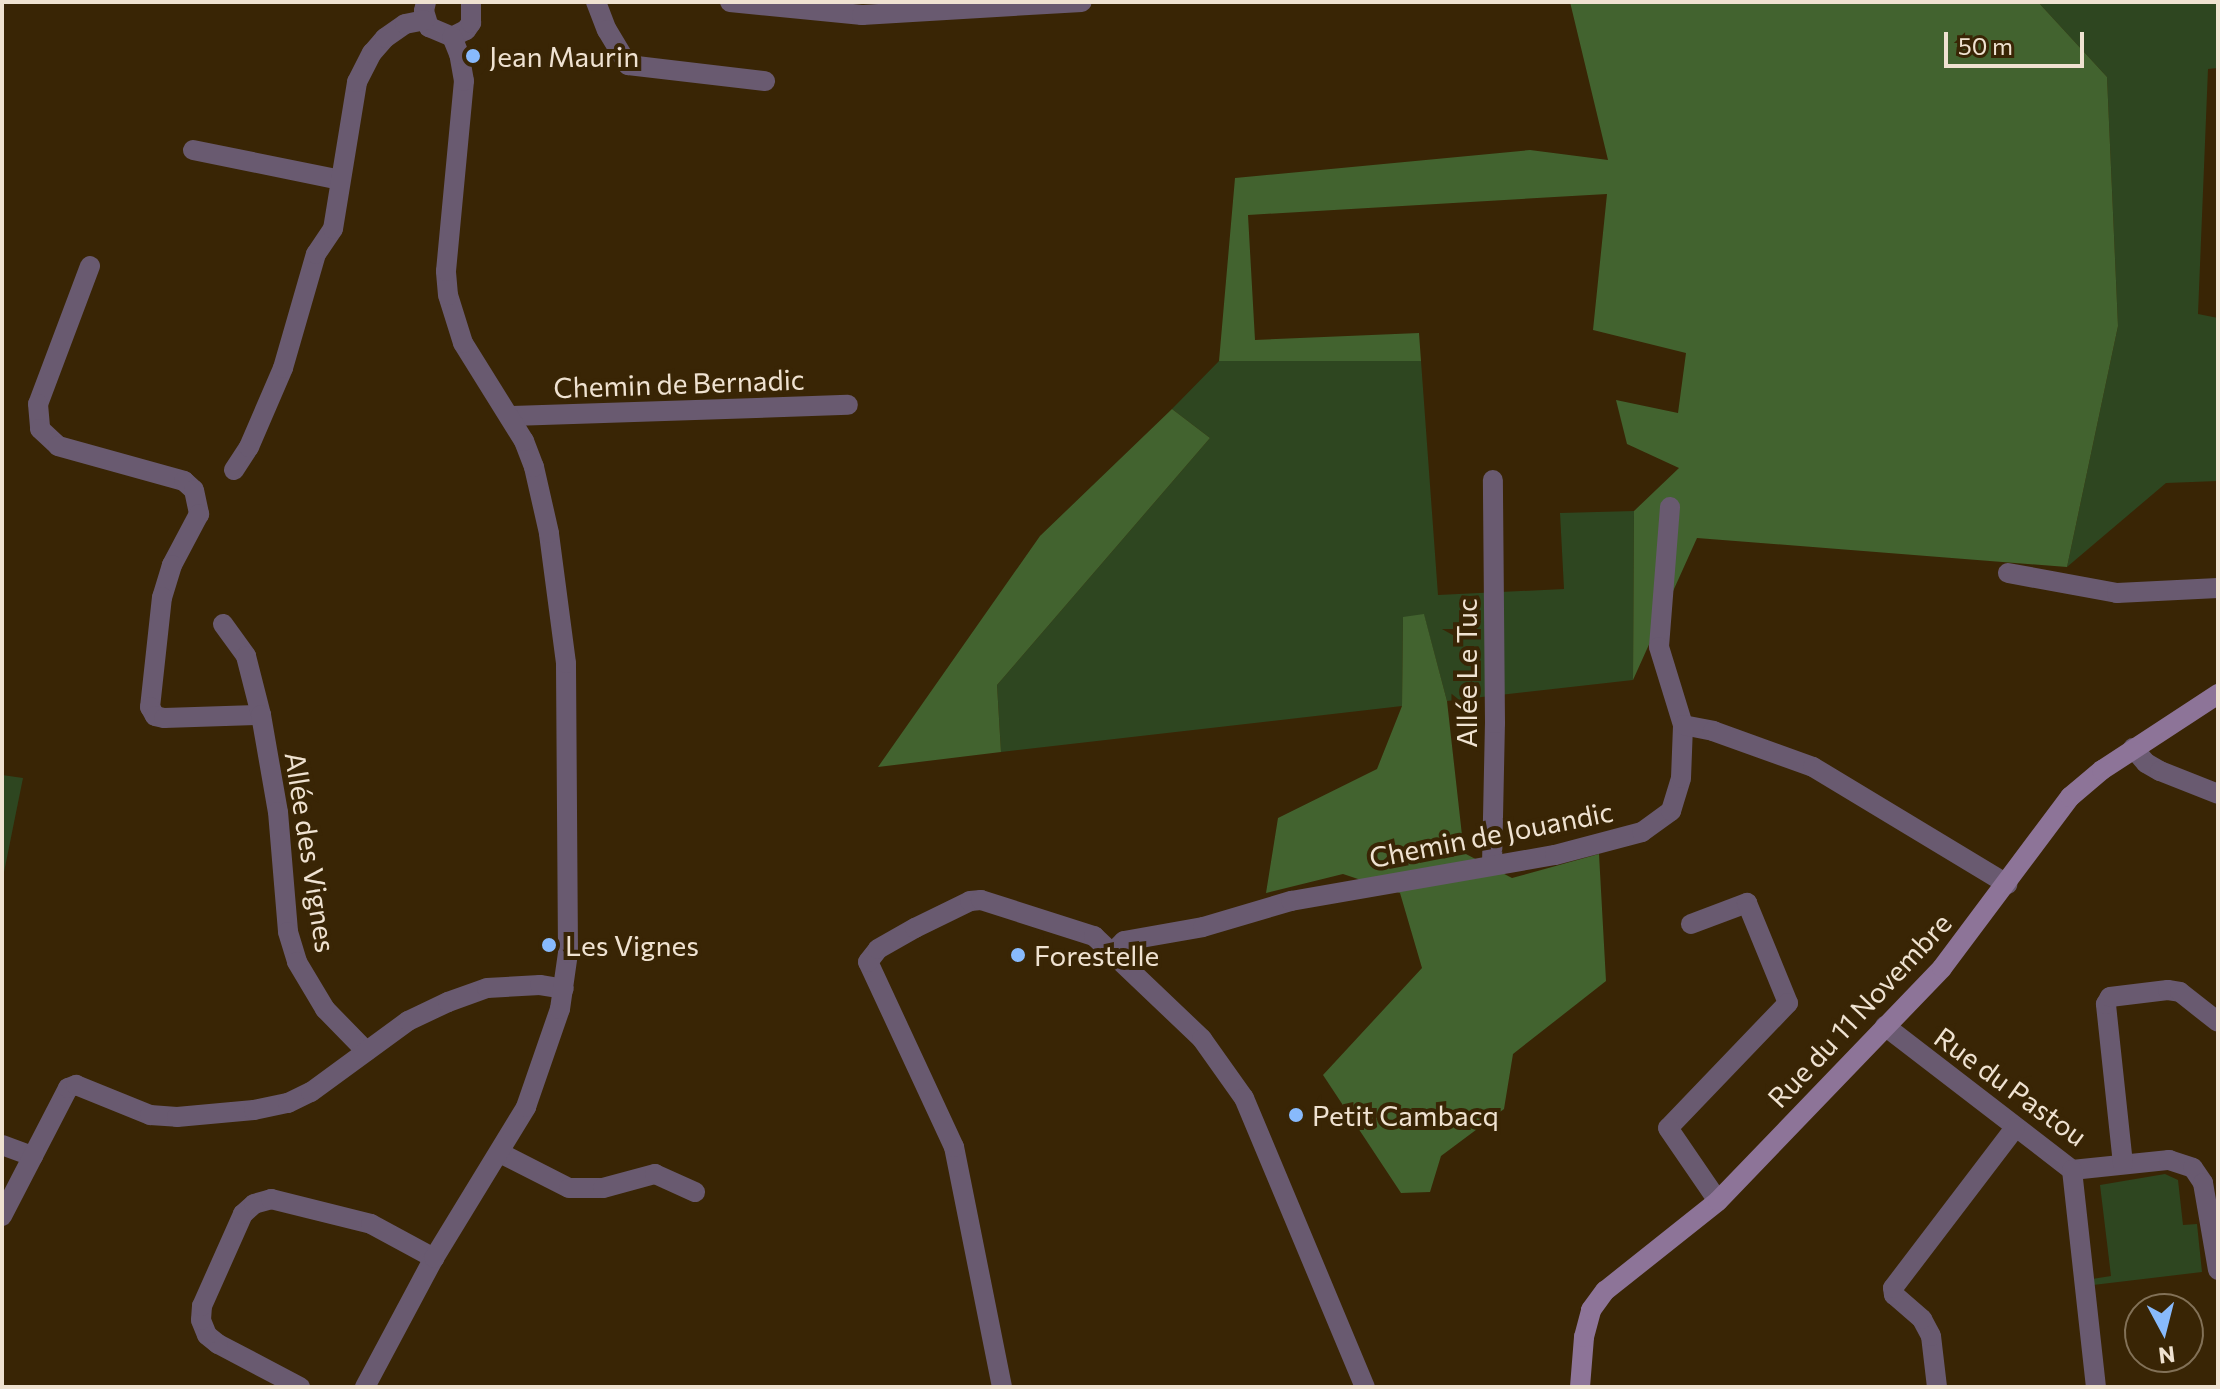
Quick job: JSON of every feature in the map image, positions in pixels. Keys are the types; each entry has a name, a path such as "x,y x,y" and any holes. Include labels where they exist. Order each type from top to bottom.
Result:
{"street":[{"path":"407,2 435,33 452,37 466,30 471,23 471,2"},
{"path":"596,2 607,30 628,65 765,81"},
{"path":"730,2 862,15 1082,2"},
{"path":"234,470 249,447 283,368 316,254 333,229 357,82 372,53 385,38 419,15"},
{"path":"365,1387 434,1258 526,1107 564,989 568,953 563,628 549,533 534,467 512,416 463,343 448,295 446,271 464,81 452,37"},
{"path":"193,150 340,180"},
{"path":"90,266 38,404 40,429 58,446 184,481 194,490 199,514 172,565 162,597 150,707 155,716 164,718 261,715"},
{"name":"Chemin de Bernadic","path":"512,416 848,405"},
{"name":"Allée Le Tuc","path":"1492,865 1495,723 1493,480"},
{"name":"Chemin de Jouandic","path":"1114,951 1124,941 1203,927 1291,901 1555,855 1642,832 1671,811 1681,778 1683,725 1659,647 1670,507"},
{"path":"2008,573 2117,593 2218,588"},
{"name":"Allée des Vignes","path":"223,624 246,656 261,715 278,812 288,932 297,962 325,1009 366,1051"},
{"name":"Rue du 11 Novembre","path":"1580,1387 1584,1337 1591,1310 1605,1291 1718,1201 1942,968 2070,797 2133,748 2218,694"},
{"path":"1683,725 1713,731 1813,767 2007,884"},
{"path":"2133,748 2146,763 2160,771 2218,794"},
{"path":"1002,1387 954,1147 868,962 878,949 915,928 970,901 981,900 1094,936 1114,951 1202,1039 1244,1098 1365,1387"},
{"path":"1691,924 1747,903 1788,1003 1668,1128 1718,1201"},
{"path":"2,1216 68,1088 76,1085 150,1115 177,1117 254,1110 288,1103 311,1092 408,1021 487,988 540,985 564,989"},
{"path":"2123,1164 2106,1004 2110,997 2168,990 2180,992 2218,1022"},
{"name":"Rue du Pastou","path":"1885,1026 2072,1170 2169,1160 2193,1168 2214,1210 2218,1270"},
{"path":"1937,1387 1931,1336 1922,1319 1894,1295 1893,1288 2015,1128"},
{"path":"2,1145 33,1156"},
{"path":"500,1153 569,1188 603,1188 655,1174 695,1192"},
{"path":"2072,1170 2096,1387"},
{"path":"300,1387 218,1344 207,1335 201,1320 202,1306 237,1228 254,1204 271,1199 371,1224 434,1258"}],"green space":[{"path":"1570,2 2038,2 2107,77 2118,326 2067,567 1697,538 1633,680 1634,511 1679,468 1627,444 1616,400 1678,413 1686,353 1593,330 1607,194 1248,215 1255,340 1419,333 1421,361 1219,361 1235,178 1530,150 1608,160"},
{"path":"2038,2 2218,2 2218,68 2208,69 2198,314 2218,318 2218,481 2166,483 2067,567 2118,326 2107,77"},
{"path":"1219,361 1421,361 1438,595 1564,589 1560,513 1634,511 1633,680 1447,701 1424,615 1403,618 1402,706 1001,752 997,685 1210,438 1172,409"},
{"path":"1172,409 1210,438 997,685 1001,752 878,767 1040,536"},
{"path":"1424,614 1447,701 1464,853 1512,878 1599,854 1606,981 1513,1054 1504,1109 1441,1156 1430,1192 1401,1193 1323,1075 1422,968 1400,893 1343,874 1266,893 1278,818 1377,769 1402,706 1403,617"},
{"path":"2,775 23,778 2,882"},
{"path":"2165,1174 2178,1180 2183,1225 2197,1224 2202,1272 2093,1285 2092,1279 2111,1276 2100,1185"}],"place":[{"name":"Jean Maurin","path":"473,56"},
{"name":"Les Vignes","path":"549,945"},
{"name":"Forestelle","path":"1018,955"},
{"name":"Petit Cambacq","path":"1296,1115"}]}
